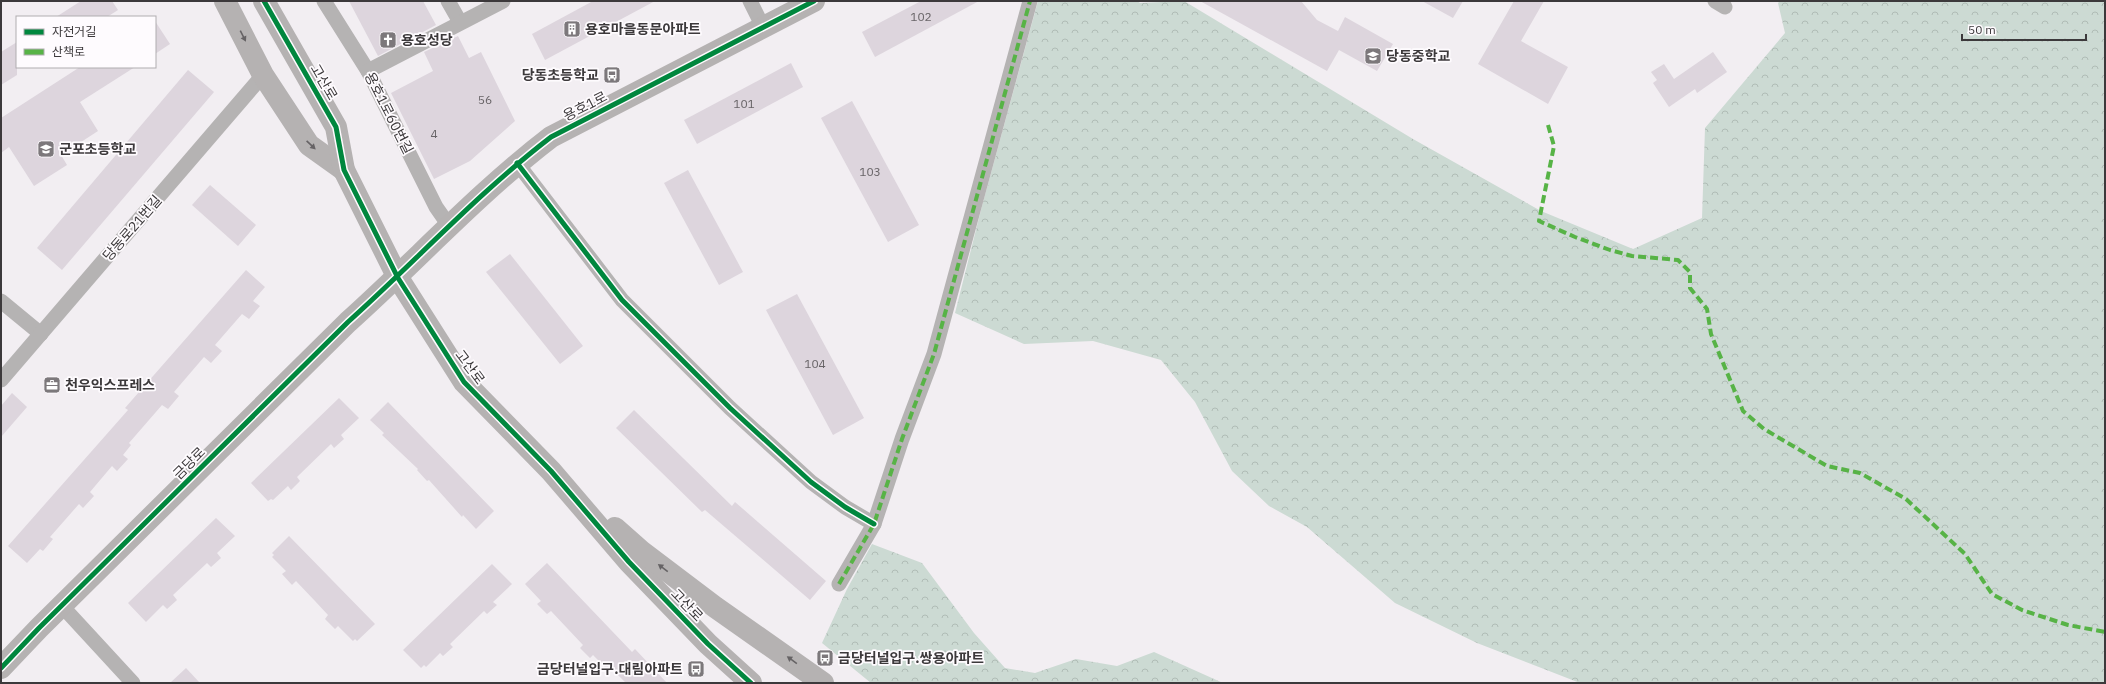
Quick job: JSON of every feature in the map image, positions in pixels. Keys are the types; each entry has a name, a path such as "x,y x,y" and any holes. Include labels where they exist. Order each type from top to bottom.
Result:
{"street":[{"name":"고산로","path":"225,1 263,75 309,145 344,170"},
{"name":"고산로","path":"264,1 336,127 344,170 398,278 464,382 551,471 629,562 708,644 751,683"},
{"name":"용호1로60번길","path":"324,1 368,71 436,207 450,227"},
{"path":"448,1 460,22"},
{"path":"368,71 503,1"},
{"path":"750,1 763,28"},
{"name":"용호1로","path":"398,278 517,163 551,137 814,1"},
{"path":"839,584 874,524 902,439 934,354 1030,1"},
{"name":"당동로21번길","path":"1,380 263,75"},
{"path":"517,163 622,300 730,408 811,482 845,507 874,524"},
{"name":"금당로","path":"1,668 348,322 398,278"},
{"path":"1,301 41,334"},
{"name":"고산로","path":"551,471 641,551 715,607 823,683"},
{"path":"62,606 134,683"}],"green space":[{"path":"1038,1 1137,1 1140,3 1184,1 1413,139 1541,211 1633,249 1702,218 1705,128 1785,33 1778,3 1780,1 2105,1 2105,683 1580,683 1477,643 1395,603 1307,527 1269,506 1232,471 1195,402 1161,360 1093,341 1024,344 955,313 982,206"},
{"path":"872,544 922,563 974,633 1005,668 1035,673 1076,659 1117,666 1154,652 1223,683 871,683 822,643 847,589"}],"building":[{"path":"81,1 112,1 118,10 109,16 58,16"},
{"name":"용호성당","path":"349,1 423,1 436,25 378,56"},
{"name":"용호마을동문아파트","path":"593,1 655,1 545,60 532,34"},
{"path":"921,1 979,1 875,57 862,32"},
{"path":"1200,1 1301,1 1317,20 1338,31 1345,17 1393,44 1377,71 1339,50 1327,71"},
{"path":"1422,1 1463,1 1453,18"},
{"path":"1514,1 1544,1 1521,41 1568,67 1548,104 1478,64"},
{"path":"156,23 170,44 156,53"},
{"path":"458,36 469,58 481,52 515,121 470,161 434,179 391,93 433,71 424,52"},
{"path":"16,43 17,75 1,85 1,52"},
{"path":"1713,52 1727,72 1697,93 1695,89 1669,107 1653,83 1657,80 1651,72 1664,64 1674,79"},
{"path":"791,63 803,87 697,144 684,120"},
{"path":"78,68 133,68 80,102 98,131 61,155 67,165 34,186 9,147 1,153 1,118"},
{"path":"188,70 214,92 62,270 37,248"},
{"path":"852,101 919,225 888,242 821,118"},
{"path":"688,170 743,272 719,285 664,183"},
{"path":"210,185 256,225 238,246 192,205"},
{"path":"510,254 583,346 560,364 486,272"},
{"path":"246,270 265,287 253,301 260,306 249,319 242,314 215,345 222,351 211,363 204,357 174,392 179,396 168,409 162,405 129,443 131,445 123,455 128,459 117,471 112,466 90,492 94,496 83,508 79,504 50,537 53,539 43,551 40,549 27,563 8,546 128,410 125,408"},
{"path":"797,294 864,418 833,435 766,310"},
{"path":"12,393 27,407 1,437 1,406"},
{"path":"339,398 359,418 341,435 344,439 334,448 331,444 297,477 300,481 291,490 288,486 273,500 271,499 268,501 251,483"},
{"path":"388,402 494,511 476,529 463,515 462,517 429,480 427,481 417,470 418,469 382,435 384,433 370,420"},
{"path":"634,410 732,506 735,502 826,581 810,600 705,510 702,512 616,428"},
{"path":"216,518 235,536 217,553 221,558 211,567 207,563 173,595 177,600 167,609 163,605 146,622 128,603"},
{"path":"289,536 375,624 357,641 355,639 353,641 338,626 335,629 325,619 328,615 296,581 292,585 282,574 286,571 272,557 274,555 272,553"},
{"path":"547,563 632,652 635,649 667,683 626,683 613,670 610,668 608,670 593,655 590,658 580,648 583,645 551,611 547,614 537,604 541,601 525,584"},
{"path":"492,564 512,584 493,602 497,605 487,614 484,611 450,644 453,647 443,656 440,653 426,667 424,665 421,668 403,650"},
{"path":"186,668 200,683 170,683"}],"marked path":[{"path":"839,584 874,524 902,439 934,354 1030,1"},
{"path":"1548,125 1554,146 1539,221 1610,250 1632,256 1678,260 1690,272 1690,288 1707,309 1711,334 1743,411 1764,429 1827,466 1860,473 1906,499 1965,554 1992,594 2022,610 2068,625 2105,632"}],"cycle path":[{"path":"264,1 336,127 344,170 398,278 464,382 551,471 629,562 708,644 751,683"},
{"path":"1,668 39,628 348,322 473,204 524,159 551,137 814,1"},
{"path":"517,163 622,300 730,408 811,482 845,507 874,524"}],"place":[{"name":"용호마을동문아파트","path":"572,29"},
{"name":"용호성당","path":"388,40"},
{"name":"당동중학교","path":"1373,56"},
{"name":"당동초등학교","path":"612,75"},
{"name":"군포초등학교","path":"46,149"},
{"name":"천우익스프레스","path":"52,385"},
{"name":"금당터널입구.쌍용아파트","path":"825,658"},
{"name":"금당터널입구.대림아파트","path":"696,669"}]}
